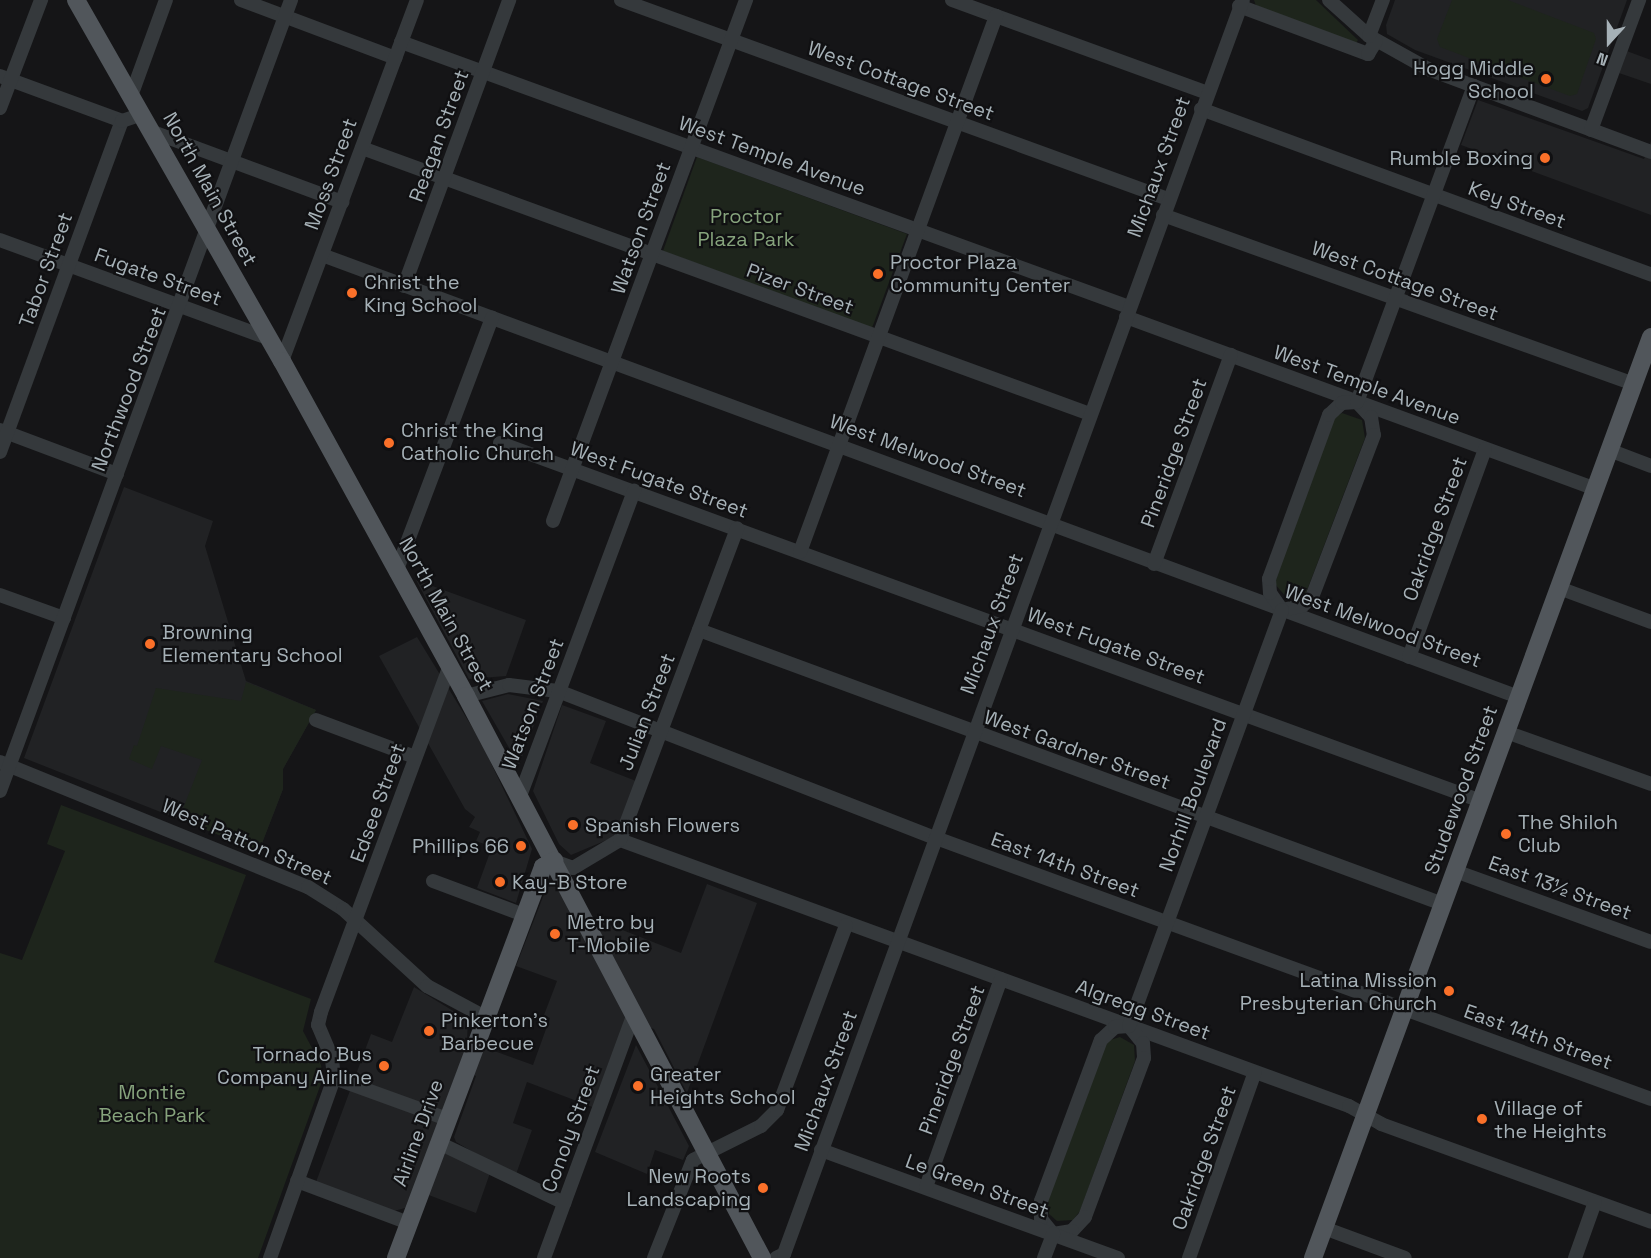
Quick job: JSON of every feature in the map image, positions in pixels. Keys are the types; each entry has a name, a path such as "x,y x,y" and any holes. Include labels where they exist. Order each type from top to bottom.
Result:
{"main road":[{"name":"North Main Street","path":"76,0 282,361 466,696 762,1258"},
{"name":"Studewood Street","path":"1313,1258 1651,337"},
{"name":"Airline Drive","path":"396,1258 543,867 554,861"}],"street":[{"path":"0,108 5,78 41,0"},
{"path":"131,96 166,0"},
{"path":"241,0 395,58"},
{"name":"Northwood Street","path":"0,791 5,763 64,618 181,306 291,0"},
{"name":"Moss Street","path":"282,361 417,0"},
{"name":"Reagan Street","path":"404,286 509,0"},
{"name":"West Cottage Street","path":"621,0 1168,199"},
{"name":"Watson Street","path":"553,521 746,0"},
{"path":"952,0 1207,93"},
{"path":"1329,0 1372,39 1428,69 1651,152"},
{"path":"1241,3 1368,54 1383,0"},
{"path":"1591,130 1639,0"},
{"name":"Michaux Street","path":"785,1257 821,1150 936,838 972,733 1241,3"},
{"path":"800,552 996,16"},
{"name":"West Temple Avenue","path":"401,42 918,230 1231,355 1595,489"},
{"path":"5,78 122,121 141,114"},
{"path":"1357,402 1474,86"},
{"name":"Key Street","path":"1201,109 1651,275"},
{"name":"Tabor Street","path":"0,452 4,432 69,266 122,121"},
{"path":"153,132 342,202"},
{"name":"Pizer Street","path":"362,148 1090,414"},
{"name":"West Cottage Street","path":"1163,215 1634,384"},
{"name":"Fugate Street","path":"0,240 268,338"},
{"name":"West Melwood Street","path":"322,255 1519,697"},
{"path":"396,572 492,318"},
{"name":"Pineridge Street","path":"1154,564 1231,355"},
{"path":"1357,402 1371,417 1374,435 1312,597 1302,606 1282,610 1270,593 1269,579 1329,416 1342,403 1357,402"},
{"path":"4,432 117,474"},
{"name":"West Fugate Street","path":"500,443 1481,801"},
{"name":"Oakridge Street","path":"1409,657 1485,449"},
{"path":"1609,450 1651,466"},
{"name":"Watson Street","path":"520,796 634,491"},
{"name":"Julian Street","path":"620,840 737,528"},
{"path":"1559,588 1651,622"},
{"path":"0,595 64,618"},
{"name":"Norhill Boulevard","path":"1129,1026 1242,713 1282,610"},
{"name":"West Gardner Street","path":"699,630 972,733 1443,904"},
{"name":"Edsee Street","path":"334,1078 319,1019 449,667"},
{"name":"East 14th Street","path":"466,696 509,685 558,692 936,838 1651,1099"},
{"path":"316,720 415,758"},
{"path":"1506,732 1651,784"},
{"name":"West Patton Street","path":"5,763 280,874 320,894 356,921 427,986 485,1017"},
{"path":"554,861 573,867 620,840"},
{"name":"Algregg Street","path":"620,840 846,925 1002,979 1255,1072 1365,1115 1381,1124 1651,1222"},
{"name":"East 13½ Street","path":"1455,871 1651,942"},
{"path":"433,880 524,915"},
{"path":"654,1258 691,1165 761,1125 777,1110 846,925"},
{"name":"Pineridge Street","path":"926,1188 1002,979"},
{"name":"Conoly Street","path":"544,1258 634,1013"},
{"path":"1129,1026 1143,1043 1144,1058 1085,1217 1072,1232 1053,1234 1040,1213 1045,1190 1101,1040 1115,1027 1129,1026"},
{"name":"Oakridge Street","path":"1189,1258 1255,1072"},
{"path":"270,1258 334,1078 447,1119"},
{"path":"438,1143 564,1203"},
{"name":"Le Green Street","path":"821,1150 1118,1258"},
{"path":"297,1181 409,1223"},
{"path":"1575,1258 1595,1202"},
{"path":"1324,1228 1405,1258"},
{"path":"1044,1258 1053,1234"}],"shaded area":[{"name":"Hogg Middle School","path":"1395,0 1627,0 1588,108 1582,111 1415,50 1387,34 1386,25"},
{"path":"1624,50 1651,60 1651,84 1616,72"},
{"path":"1478,100 1644,159 1651,141 1651,215 1461,145"},
{"name":"Browning Elementary School","path":"124,487 213,521 205,546 246,681 316,710 283,769 283,789 259,851 24,758"},
{"path":"416,580 526,620 506,676 469,679"},
{"path":"417,637 480,740 532,849 516,903 477,888 492,847 476,841 480,832 469,827 475,817 465,809 379,656"},
{"path":"508,694 543,701 519,765 482,701"},
{"path":"562,705 606,721 590,763 636,781 614,837 571,855 559,844 533,791"},
{"path":"548,884 555,884 569,909 681,953 707,884 757,903 687,1093 654,1029 628,1020 595,1108 527,1082 513,1123 532,1130 515,1177 456,1142 454,1137 476,1076 458,1068 430,1144 490,1173 476,1213 413,1189 405,1208 394,1211 316,1182 371,1034 392,1042 414,987 468,1020 467,1041 533,1065 550,1018 544,1015 557,981 516,966"},
{"name":"Greater Heights School","path":"636,1045 689,1146 683,1160 655,1150 647,1174 595,1152"}],"green space":[{"path":"1254,0 1316,0 1358,40 1355,45 1256,6"},
{"path":"1452,0 1508,0 1594,33 1596,39 1577,94 1570,96 1440,47 1437,39"},
{"name":"Proctor Plaza Park","path":"697,157 907,234 872,328 663,251"},
{"path":"1342,413 1362,420 1365,438 1306,593 1287,598 1274,583 1331,419"},
{"path":"246,682 316,710 283,769 283,789 259,851 179,819 202,760 161,746 152,769 129,759 134,745 137,746 156,688 241,701"},
{"name":"Montie Beach Park","path":"61,805 246,875 214,962 311,999 303,1031 321,1065 323,1078 258,1258 0,1258 0,953 22,960 65,851 47,844"},
{"path":"1120,1037 1134,1045 1135,1061 1080,1211 1073,1220 1057,1221 1049,1214 1047,1199 1103,1048 1110,1040"}],"place":[{"name":"Hogg Middle School","path":"1546,79"},
{"name":"Rumble Boxing","path":"1545,158"},
{"name":"Proctor Plaza Community Center","path":"878,274"},
{"name":"Christ the King School","path":"352,293"},
{"name":"Christ the King Catholic Church","path":"389,443"},
{"name":"Browning Elementary School","path":"150,644"},
{"name":"Spanish Flowers","path":"573,825"},
{"name":"The Shiloh Club","path":"1506,834"},
{"name":"Phillips 66","path":"521,846"},
{"name":"Kay-B Store","path":"500,882"},
{"name":"Metro by T-Mobile","path":"555,934"},
{"name":"Latina Mission Presbyterian Church","path":"1449,991"},
{"name":"Pinkerton's Barbecue","path":"429,1031"},
{"name":"Tornado Bus Company Airline","path":"384,1066"},
{"name":"Greater Heights School","path":"638,1086"},
{"name":"Village of the Heights","path":"1482,1119"},
{"name":"New Roots Landscaping","path":"763,1188"}]}
